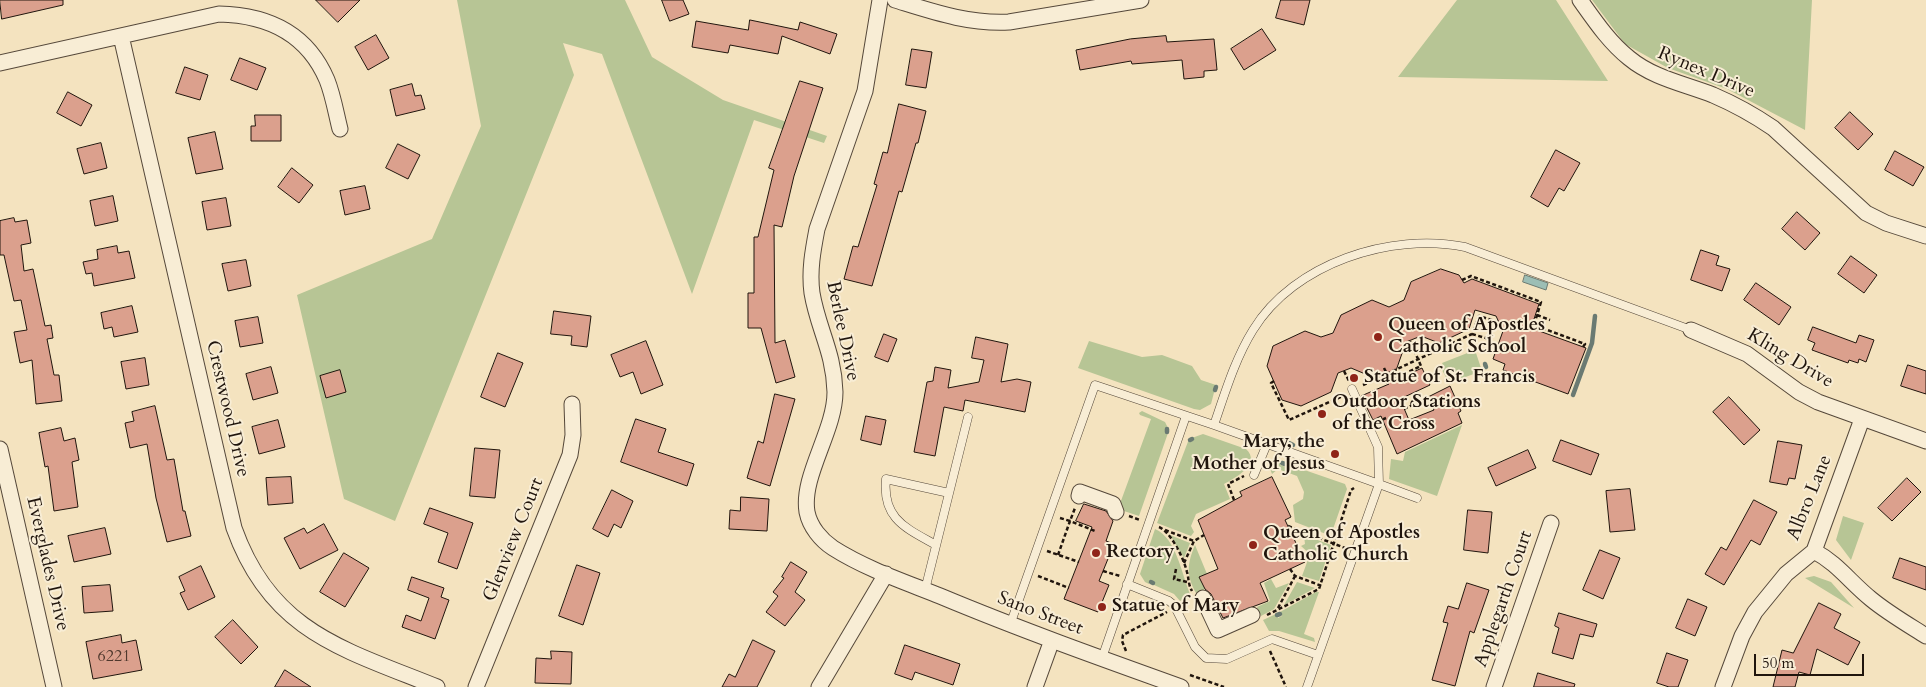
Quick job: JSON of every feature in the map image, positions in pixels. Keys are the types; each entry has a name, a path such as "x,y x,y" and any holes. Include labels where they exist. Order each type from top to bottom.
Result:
{"street":[{"name":"Berlee Drive","path":"880,0 865,90 817,229 812,253 812,292 830,350 834,370 835,394 832,416 808,489 806,501 812,525 825,542 886,574"},
{"path":"895,0 966,21 987,23 1009,22 1133,1"},
{"name":"Rynex Drive","path":"1580,0 1604,33 1630,60 1653,73 1713,95 1759,118 1773,128 1860,209 1886,223 1926,236"},
{"path":"0,63 219,14 241,14 271,23 296,38 321,66 328,82 340,129"},
{"name":"Crestwood Drive","path":"121,36 234,528 242,550 268,593 286,613 306,628 338,647 437,687"},
{"name":"Kling Drive","path":"1691,330 1747,354 1799,392 1818,402 1926,441"},
{"name":"Glenview Court","path":"476,687 570,455 573,435 572,404"},
{"name":"Albro Lane","path":"1723,687 1742,636 1755,612 1786,574 1814,551 1862,419"},
{"name":"Everglades Drive","path":"0,449 54,687"},
{"path":"1079,496 1080,492 1113,504 1116,512"},
{"name":"Applegarth Court","path":"1494,687 1551,523"},
{"path":"1814,551 1836,566 1870,598 1893,616 1926,636"},
{"name":"Sano Street","path":"886,574 1010,625 1102,658 1182,680"},
{"path":"819,687 886,574"},
{"path":"1198,596 1218,630 1252,614"},
{"path":"1035,687 1052,640"}],"lane":[{"path":"1214,425 1241,351 1264,313 1278,299 1303,280 1325,268 1372,250 1401,244 1446,243 1465,247 1691,330"},
{"path":"1010,625 1095,385 1214,425 1417,498"},
{"path":"1307,687 1379,484 1378,447 1352,389"},
{"path":"1102,658 1186,416"},
{"path":"925,590 968,417"},
{"path":"1254,475 1267,444"},
{"path":"936,545 899,523 890,511 885,488 886,479 949,493"},
{"path":"1127,584 1169,600 1195,647 1206,658 1227,659 1272,639 1318,655"}],"path":[{"path":"1462,280 1471,276 1541,302 1533,325 1584,344 1583,347"},
{"path":"1538,315 1550,320"},
{"path":"1274,381 1271,383 1289,420 1472,334 1489,339 1497,322 1479,316 1472,334"},
{"path":"1384,368 1386,382 1421,366 1410,341"},
{"path":"1404,409 1412,405"},
{"path":"1381,420 1386,418"},
{"path":"1234,500 1228,484 1245,476 1254,475"},
{"path":"1295,576 1278,610 1319,589 1351,490 1354,488"},
{"path":"1116,512 1194,541"},
{"path":"1058,555 1070,521 1095,531"},
{"path":"1288,526 1335,544"},
{"path":"1165,530 1184,563 1188,573 1187,582"},
{"path":"1184,563 1194,541 1204,535"},
{"path":"1037,547 1079,562"},
{"path":"1176,568 1174,579 1187,582 1198,596"},
{"path":"1290,569 1295,576 1321,585"},
{"path":"1103,571 1120,575"},
{"path":"1028,572 1069,588"},
{"path":"1127,652 1122,641 1123,635 1167,612"},
{"path":"1269,650 1286,687"},
{"path":"1182,680 1224,687"}],"green space":[{"path":"457,0 625,0 652,57 723,100 827,136 824,143 754,120 692,294 602,54 563,43 574,75 395,521 344,499 297,295 432,239 481,126"},
{"path":"1457,0 1556,0 1608,81 1398,77"},
{"path":"1592,0 1812,0 1805,130 1727,89 1668,68 1625,44"},
{"path":"1089,341 1142,357 1162,355 1192,366 1201,380 1216,385 1211,404 1200,410 1194,409 1078,368"},
{"path":"1475,350 1482,371 1449,383 1442,370 1444,367 1442,363"},
{"path":"1142,411 1165,422 1168,428 1166,433 1168,433 1139,516 1118,509 1151,419 1140,415 1139,413"},
{"path":"1462,425 1437,496 1389,479 1391,459 1403,461 1405,452"},
{"path":"1203,434 1246,449 1251,460 1245,470 1224,484 1230,499 1196,514 1191,526 1194,532 1191,536 1157,523 1189,439"},
{"path":"1276,461 1281,462 1280,465 1286,467 1287,464 1345,484 1347,489 1332,532 1328,531 1326,534 1295,522 1293,505 1303,499 1304,492 1297,476 1278,469 1272,474 1269,466"},
{"path":"1843,516 1864,523 1851,560 1836,540"},
{"path":"1155,529 1169,541 1174,549 1191,596 1180,601 1174,594 1154,585 1154,581 1150,580 1149,584 1145,582 1140,574"},
{"path":"1299,533 1331,545 1319,581 1302,576 1310,554 1301,546 1305,544 1304,536 1297,539 1293,534"},
{"path":"1170,535 1190,543 1184,558"},
{"path":"1195,545 1207,574 1199,577 1205,589 1196,593 1189,575 1190,558"},
{"path":"1814,576 1831,582 1854,608 1805,578"},
{"path":"1271,579 1276,588 1289,583 1274,609 1261,616 1257,607 1270,601 1264,583"},
{"path":"1297,582 1315,588 1284,605"},
{"path":"1319,592 1304,634 1314,638 1315,642 1279,631 1269,631 1263,620 1276,614 1278,618 1282,616 1280,612"}],"water":[{"path":"1525,275 1548,283 1546,290 1523,282"}],"building":[{"path":"0,0 63,0 63,5 2,19"},
{"path":"316,0 360,0 338,22"},
{"path":"662,0 683,0 689,14 670,21"},
{"path":"1281,0 1310,0 1304,25 1276,18"},
{"path":"750,20 798,30 800,22 837,34 830,54 782,36 778,54 730,45 728,53 692,47 696,21 748,30"},
{"path":"1262,29 1276,50 1244,70 1231,49"},
{"path":"376,35 389,58 368,70 355,47"},
{"path":"1166,36 1167,42 1214,39 1217,70 1204,71 1204,77 1184,79 1182,60 1132,64 1131,61 1080,70 1076,50 1130,39"},
{"path":"912,49 932,52 926,88 906,85"},
{"path":"240,58 266,68 257,90 231,80"},
{"path":"185,67 208,75 200,100 176,93"},
{"path":"800,81 823,88 794,176 782,227 774,225 775,343 785,340 795,377 776,383 761,328 748,328 748,293 754,293 754,237 758,237 774,170 769,168"},
{"path":"412,84 415,96 421,95 425,109 396,116 390,90"},
{"path":"68,92 92,105 81,126 57,113"},
{"path":"899,104 926,111 902,192 899,191 872,286 844,279 853,246 858,247 877,185 874,184 883,152 887,153"},
{"path":"1850,112 1873,134 1858,150 1835,128"},
{"path":"255,115 281,115 281,141 251,141 251,126 255,126"},
{"path":"215,132 223,169 196,174 188,138"},
{"path":"101,143 107,168 84,174 77,149"},
{"path":"398,144 420,155 408,179 386,168"},
{"path":"1556,150 1580,163 1564,191 1559,188 1548,207 1531,197"},
{"path":"1895,151 1924,167 1913,186 1885,170"},
{"path":"292,168 313,185 299,203 278,187"},
{"path":"365,186 370,209 345,215 340,191"},
{"path":"113,196 118,221 95,226 90,201"},
{"path":"226,198 231,226 207,230 202,202"},
{"path":"1797,212 1820,233 1805,250 1782,229"},
{"path":"14,218 15,222 27,220 31,243 21,245 24,271 33,269 45,326 51,325 53,338 47,339 54,375 59,375 62,401 36,404 32,360 20,363 14,332 27,330 21,300 14,301 4,255 0,255 0,221"},
{"path":"117,246 118,253 129,251 135,278 94,286 92,273 86,274 83,262 98,259 97,250"},
{"path":"1701,250 1719,256 1716,265 1730,269 1722,291 1691,280"},
{"path":"1851,256 1877,275 1864,293 1838,274"},
{"path":"246,260 251,286 228,291 222,264"},
{"path":"1441,269 1459,275 1464,283 1472,279 1539,304 1531,328 1586,348 1568,394 1503,370 1505,364 1493,359 1503,331 1496,316 1475,310 1469,329 1439,343 1421,336 1406,342 1392,382 1422,368 1430,385 1400,399 1409,420 1434,410 1428,397 1450,386 1461,411 1458,413 1462,423 1397,454 1381,416 1373,420 1361,396 1389,384 1351,368 1338,373 1331,392 1301,406 1282,400 1267,366 1273,346 1305,331 1321,337 1333,333 1341,315 1372,300 1389,307 1404,300 1411,282"},
{"path":"1756,283 1791,307 1779,325 1744,300"},
{"path":"132,306 138,332 114,337 112,327 104,329 101,313"},
{"path":"554,311 591,316 587,347 571,345 572,336 551,334"},
{"path":"258,317 263,343 240,347 235,321"},
{"path":"1813,327 1856,343 1859,335 1874,340 1866,362 1859,359 1858,363 1849,360 1848,363 1812,350 1815,343 1808,340"},
{"path":"884,334 897,339 888,362 875,357"},
{"path":"976,337 1008,344 1001,382 1017,379 1031,382 1025,412 965,400 963,411 944,407 935,456 914,452 927,382 933,381 935,367 951,370 948,388 979,382 984,360 972,358"},
{"path":"646,341 663,385 641,394 633,372 620,377 611,355"},
{"path":"498,353 523,363 505,407 481,397"},
{"path":"145,358 149,385 126,389 121,362"},
{"path":"1908,365 1926,371 1926,394 1901,386"},
{"path":"271,367 278,393 253,400 246,374"},
{"path":"340,370 346,392 326,398 320,376"},
{"path":"775,394 795,399 770,486 747,478 758,441 763,443"},
{"path":"1729,397 1760,430 1744,445 1713,412"},
{"path":"155,406 167,460 174,459 183,511 185,511 191,536 167,542 156,498 147,444 130,448 125,423 134,421 132,412"},
{"path":"866,416 886,420 881,445 861,440"},
{"path":"636,419 666,429 658,452 694,464 687,486 621,462"},
{"path":"278,420 285,447 259,454 252,427"},
{"path":"61,428 64,441 75,438 79,460 72,462 78,507 54,511 48,466 45,467 39,433"},
{"path":"1561,440 1599,454 1591,475 1553,461"},
{"path":"1778,441 1802,445 1795,479 1789,478 1787,485 1770,482"},
{"path":"475,448 500,450 495,498 470,496"},
{"path":"1528,450 1536,468 1496,486 1488,468"},
{"path":"291,477 293,503 268,505 266,478"},
{"name":"Queen of Apostles Catholic Church","path":"1272,477 1291,517 1285,520 1305,562 1260,583 1268,601 1223,618 1211,594 1205,589 1199,577 1218,569 1198,520 1242,496 1240,492"},
{"path":"1907,478 1921,492 1892,521 1878,508"},
{"path":"1630,489 1635,530 1610,532 1606,491"},
{"path":"612,490 633,501 621,528 614,524 608,537 593,529"},
{"path":"741,497 769,499 767,531 729,529 730,510 740,511"},
{"path":"1754,500 1777,512 1760,545 1751,540 1724,585 1705,574 1721,547 1726,550"},
{"name":"Rectory","path":"1084,504 1106,511 1113,521 1106,541 1114,544 1099,581 1109,585 1098,612 1064,599 1092,527 1076,521"},
{"path":"430,508 473,523 457,569 438,562 448,533 424,524"},
{"path":"1468,510 1492,512 1488,553 1464,550"},
{"path":"324,524 338,550 300,569 284,538 304,528 307,533"},
{"path":"105,528 111,554 74,562 68,536"},
{"path":"1600,550 1620,558 1603,599 1583,590"},
{"path":"344,553 369,568 345,607 320,592"},
{"path":"1900,558 1926,567 1926,590 1893,578"},
{"path":"791,562 807,572 795,592 805,600 785,626 766,612 778,596 773,592 784,578 782,577"},
{"path":"577,565 600,573 583,625 559,616"},
{"path":"201,566 215,597 188,610 180,593 185,591 179,577"},
{"path":"412,577 444,588 441,597 449,600 435,639 402,627 406,615 421,621 429,598 408,590"},
{"path":"1467,583 1489,590 1474,633 1470,631 1455,686 1432,680 1448,623 1443,622 1448,606 1458,609"},
{"path":"110,585 113,611 84,613 82,587"},
{"path":"1688,599 1707,607 1695,636 1676,628"},
{"path":"1819,603 1841,614 1834,628 1860,642 1848,665 1817,649 1810,675 1799,672 1795,687 1773,687 1782,650 1793,653"},
{"path":"1559,613 1597,624 1593,637 1580,634 1573,659 1552,653 1559,628 1555,626"},
{"path":"233,620 258,647 241,664 215,637"},
{"path":"121,635 122,643 136,640 142,670 93,679 86,642"},
{"path":"753,640 775,651 757,687 722,687 729,674 735,677"},
{"path":"905,645 960,664 953,685 915,672 912,680 895,674"},
{"path":"551,651 572,652 571,684 535,683 536,658 551,659"},
{"path":"1667,653 1688,660 1678,687 1669,687 1657,683"},
{"path":"285,670 311,687 275,687"},
{"path":"1538,673 1575,684 1574,687 1534,687"}],"waterway":[{"path":"1573,395 1592,343 1595,316"},
{"path":"1289,443 1293,445"}],"place":[{"name":"Queen of Apostles Catholic School","path":"1378,337"},
{"name":"Statue of St. Francis","path":"1354,378"},
{"name":"Outdoor Stations of the Cross","path":"1322,414"},
{"name":"Mary, the Mother of Jesus","path":"1335,454"},
{"name":"Queen of Apostles Catholic Church","path":"1253,545"},
{"name":"Rectory","path":"1096,553"},
{"name":"Statue of Mary","path":"1102,607"}]}
